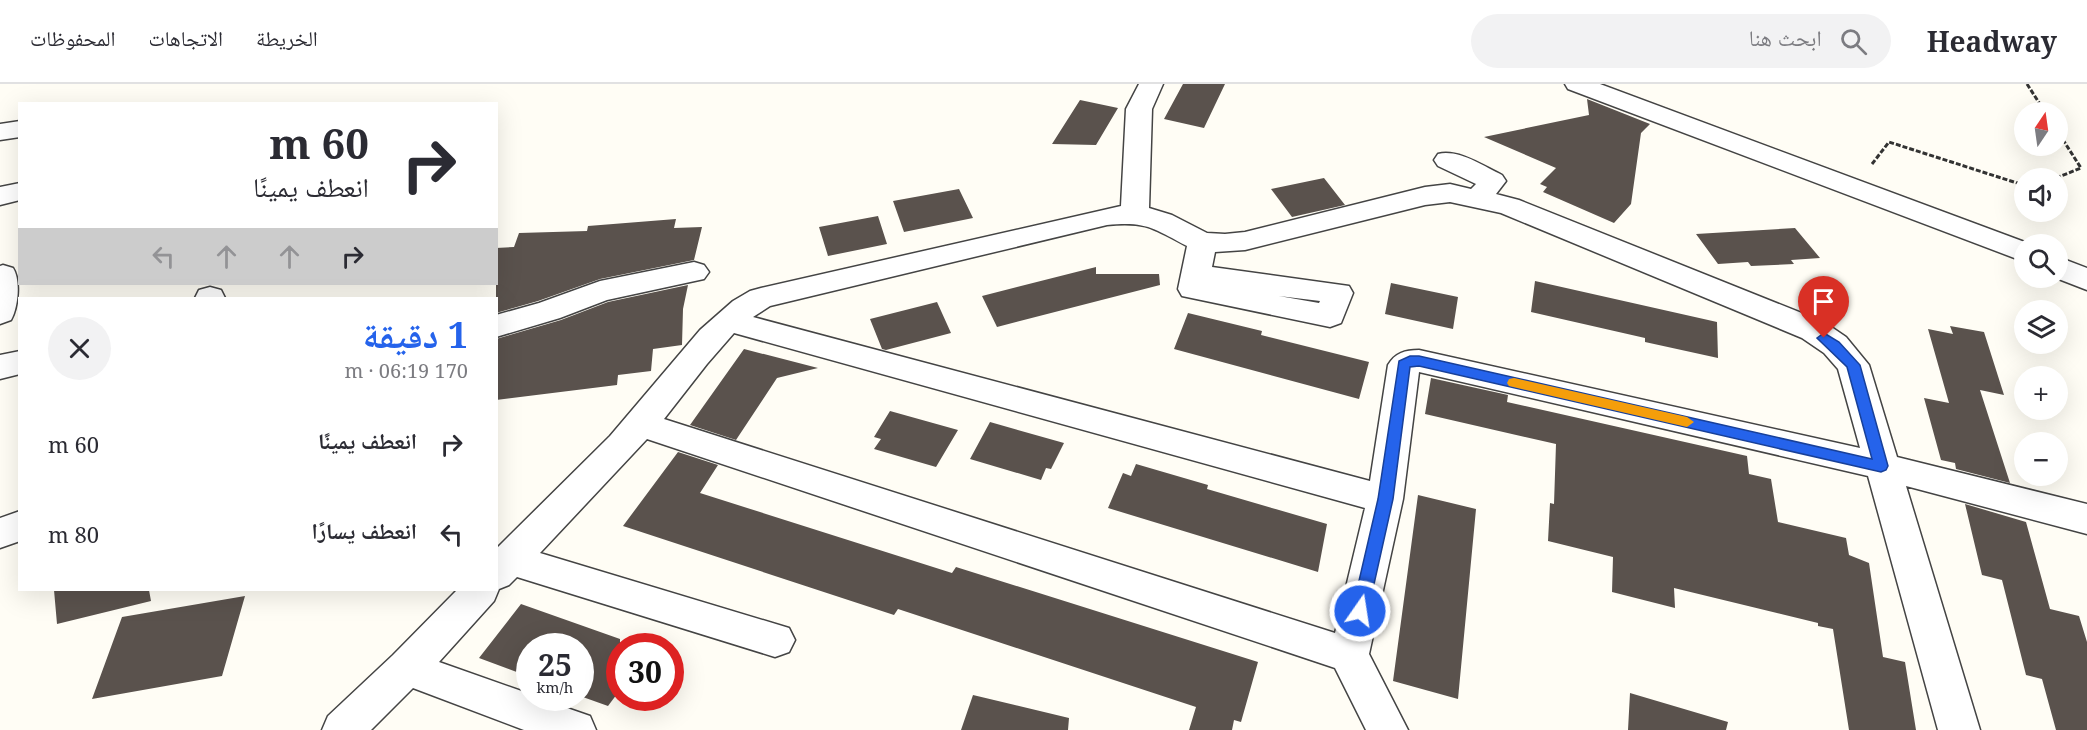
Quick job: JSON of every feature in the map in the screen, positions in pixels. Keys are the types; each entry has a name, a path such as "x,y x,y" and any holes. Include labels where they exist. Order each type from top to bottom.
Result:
{"street":[{"path":"1135,213 1139,109 1151,84"},
{"path":"1577,84 2014,249"},
{"path":"0,132 18,129"},
{"path":"1447,160 1492,181 1479,198"},
{"path":"0,196 18,192"},
{"path":"775,640 503,566 641,424 673,383 728,321 749,304 779,293 1107,216 1135,213 1162,221 1202,242 1225,243 1245,241 1425,196 1450,193 1509,206 1813,330 1828,340 1853,365 1959,730"},
{"path":"1196,275 1202,242"},
{"path":"2068,271 2087,280"},
{"path":"498,325 600,291 694,272"},
{"path":"0,313 8,274"},
{"path":"728,321 1385,499"},
{"path":"1387,730 1349,655 1385,499 1404,365 1410,361 1419,361 1881,466 2087,519"},
{"path":"0,367 18,362"},
{"path":"641,424 1349,655"},
{"path":"0,533 18,526"},
{"path":"343,730 407,668 480,591"},
{"path":"407,668 575,730"}],"path":[{"path":"2027,84 2039,102"},
{"path":"1854,188 1889,142 2014,182"},
{"path":"2068,148 2081,168 2068,173"}],"building":[{"path":"1183,84 1225,84 1204,128 1164,119"},
{"path":"1587,99 1650,124 1641,133 1631,204 1614,223 1543,192 1547,187 1540,184 1556,168 1484,137 1589,115"},
{"path":"1080,100 1118,108 1096,145 1052,144"},
{"path":"1324,178 1345,205 1292,217 1271,189"},
{"path":"959,189 973,218 904,232 893,201"},
{"path":"878,216 887,244 828,256 819,227"},
{"path":"676,219 674,228 702,227 694,260 600,279 498,312 496,285 498,285 498,248 514,247 519,233 587,231 588,226"},
{"path":"1795,228 1820,258 1791,260 1794,264 1751,266 1748,262 1718,264 1696,234"},
{"path":"1096,267 1096,274 1159,274 1160,285 997,327 982,296"},
{"path":"1535,281 1717,322 1718,358 1645,342 1645,338 1531,312"},
{"path":"1391,283 1458,297 1453,329 1385,314"},
{"path":"688,285 683,309 682,345 653,349 651,371 618,375 617,385 498,400 498,338 561,320 608,302"},
{"path":"937,302 951,333 886,350 882,349 870,319"},
{"path":"1188,313 1262,331 1261,335 1369,362 1359,399 1174,349"},
{"path":"1950,326 1984,332 2004,395 1980,390 2010,483 1956,469 1955,463 1941,460 1924,398 1949,403 1928,329 1953,334"},
{"path":"744,349 818,368 777,378 736,440 690,425"},
{"path":"1431,378 1508,395 1507,402 1747,456 1749,474 1771,479 1778,522 1846,538 1849,555 1869,563 1883,657 1905,662 1916,730 1849,730 1833,629 1818,626 1818,623 1674,588 1675,608 1612,592 1613,557 1548,541 1550,503 1554,504 1556,444 1425,414"},
{"path":"890,411 958,430 936,467 874,449 881,439 874,437"},
{"path":"990,422 1064,443 1051,469 1046,468 1041,480 970,459"},
{"path":"678,452 718,465 700,493 952,573 956,567 1258,662 1241,722 1234,720 1232,730 1189,730 1196,707 898,609 894,615 623,526"},
{"path":"1136,464 1208,485 1207,489 1327,524 1318,572 1108,508 1123,473 1131,476"},
{"path":"1418,495 1476,509 1458,699 1393,681"},
{"path":"1965,504 2026,522 2050,609 2079,616 2087,642 2087,730 2056,730 2042,679 2026,675 2002,580 1982,575"},
{"path":"54,591 149,591 151,601 57,624"},
{"path":"245,596 222,676 92,699 122,617"},
{"path":"521,604 606,634 606,705 594,701 594,633 516,633 516,672 479,658"},
{"path":"1630,693 1728,722 1726,730 1628,730"},
{"path":"973,695 1069,718 1068,730 961,730"}],"slow traffic":[{"path":"1514,383 1687,422"}],"route":[{"path":"1360,611 1385,499 1404,365 1410,361 1419,361 1881,466 1853,365 1835,345 1824,338"}]}
